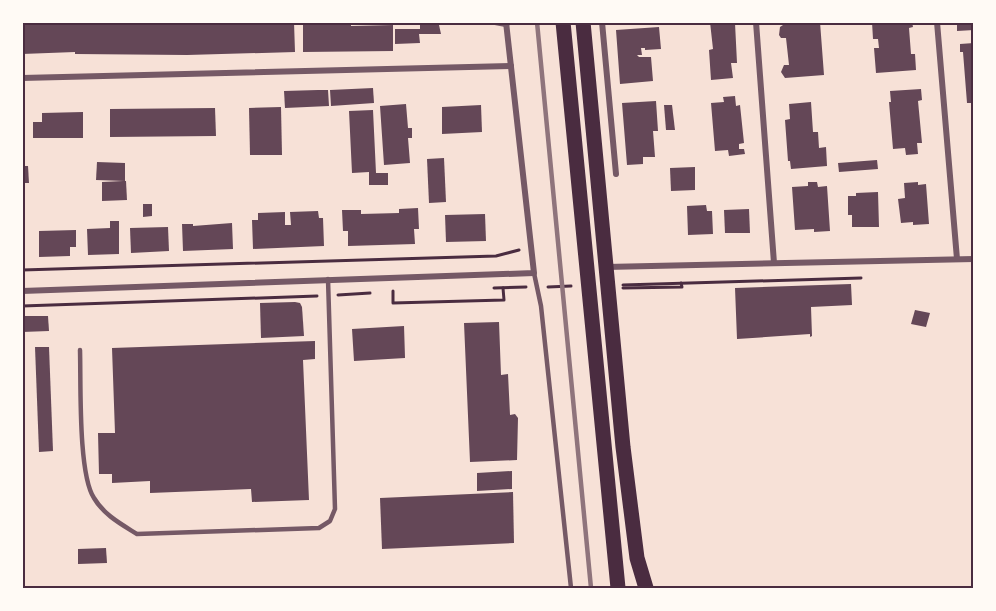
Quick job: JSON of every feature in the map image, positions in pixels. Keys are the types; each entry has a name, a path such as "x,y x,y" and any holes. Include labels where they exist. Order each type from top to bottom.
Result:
{"main road":[{"path":"563,22 618,588"},
{"path":"583,22 623,447 637,558 646,588"},
{"path":"634,588 637,558"}],"street":[{"path":"602,22 616,174"},
{"path":"756,22 774,263"},
{"path":"937,22 957,259"},
{"path":"22,291 534,273 533,246 506,24"},
{"path":"22,78 511,66"},
{"path":"606,267 974,259"}],"lane":[{"path":"491,22 506,24"},
{"path":"534,273 541,306 571,588"},
{"path":"80,350 85,472 93,498 113,520 137,534 319,528 330,521 335,509 328,279"}],"path":[{"path":"22,270 496,256 533,246"},
{"path":"681,264 682,287 621,287 736,281 861,278"},
{"path":"393,291 393,303 504,300 502,274"},
{"path":"489,288 573,286"},
{"path":"22,306 376,292"}],"building":[{"path":"294,22 295,52 187,55 75,54 75,52 22,54 22,23"},
{"path":"303,22 351,22 351,26 393,25 393,51 303,52"},
{"path":"710,22 735,23 737,63 731,63 733,78 711,80 709,50 713,49"},
{"path":"804,22 820,22 824,75 785,78 781,72 784,65 789,65 786,38 781,38 779,35 780,27"},
{"path":"872,22 912,22 913,27 909,28 911,54 915,54 916,70 876,73 874,48 879,48 878,39 873,39"},
{"path":"957,22 974,22 974,30 957,31"},
{"path":"420,25 439,25 441,34 419,34 420,43 395,44 395,29 420,29"},
{"path":"659,27 661,49 641,48 642,55 637,55 651,57 653,81 620,84 616,30"},
{"path":"974,43 974,103 967,103 963,52 960,52 960,44"},
{"path":"373,88 374,103 331,106 330,90"},
{"path":"921,89 922,100 918,101 922,143 917,143 918,154 906,155 905,148 893,149 890,91"},
{"path":"328,90 329,106 285,108 284,91"},
{"path":"735,96 736,106 740,105 744,143 739,144 739,149 744,149 745,154 729,156 728,150 715,151 711,103 724,102 723,97"},
{"path":"656,101 658,131 653,131 655,157 643,157 643,164 627,165 622,103"},
{"path":"811,102 813,132 818,132 819,148 826,147 827,166 791,169 790,161 788,161 785,120 790,119 789,104"},
{"path":"406,104 408,128 412,128 412,138 408,138 410,163 384,165 380,106"},
{"path":"481,105 482,132 442,134 442,107"},
{"path":"664,105 672,105 675,130 666,130"},
{"path":"281,107 282,155 250,155 249,108"},
{"path":"215,108 216,136 110,137 110,109"},
{"path":"373,110 376,173 388,173 388,185 369,185 369,172 352,173 349,111"},
{"path":"83,112 83,138 33,138 33,122 42,122 42,113"},
{"path":"444,158 446,202 429,203 427,159"},
{"path":"877,160 878,169 839,172 838,163"},
{"path":"97,162 125,163 125,181 96,180"},
{"path":"22,166 28,166 29,183 22,183"},
{"path":"695,167 695,190 671,191 670,168"},
{"path":"126,181 127,200 102,201 102,182"},
{"path":"808,182 817,182 818,187 827,186 830,231 795,230 792,187 808,186"},
{"path":"918,182 918,185 926,184 929,224 901,223 898,199 905,198 904,183"},
{"path":"878,192 879,227 852,227 852,215 848,215 848,196 856,196 856,193"},
{"path":"143,204 152,204 152,216 143,217"},
{"path":"706,205 707,211 712,211 713,234 688,235 687,206"},
{"path":"418,208 419,229 414,229 415,244 348,246 348,231 343,231 342,210 361,210 361,214 399,213 399,209"},
{"path":"749,209 750,233 725,233 724,210"},
{"path":"318,211 319,218 323,218 324,246 253,249 252,220 258,220 258,213 285,212 285,225 291,225 290,212"},
{"path":"485,214 486,241 446,242 445,215"},
{"path":"110,221 119,221 119,254 88,255 87,229 110,228"},
{"path":"232,223 233,249 183,251 182,224 193,224 193,226"},
{"path":"168,227 169,251 131,253 130,228"},
{"path":"76,230 76,247 70,247 70,256 39,257 39,231"},
{"path":"851,284 852,305 811,307 812,336 810,337 810,334 737,339 735,288"},
{"path":"260,303 300,303 302,307 304,336 261,338"},
{"path":"915,310 930,313 926,327 911,324"},
{"path":"22,316 48,316 49,331 22,332"},
{"path":"499,322 501,375 508,374 510,415 515,414 518,418 517,460 470,462 464,323"},
{"path":"404,326 405,358 354,361 352,329"},
{"path":"315,341 315,359 303,360 309,500 252,502 251,489 150,493 150,481 112,483 112,474 99,474 98,433 115,433 112,348"},
{"path":"35,347 49,347 53,451 39,452"},
{"path":"512,471 512,489 477,491 477,473"},
{"path":"513,492 514,543 382,549 380,498"},
{"path":"106,548 107,563 78,564 78,549"}],"railway":[{"path":"537,22 591,588"}]}
